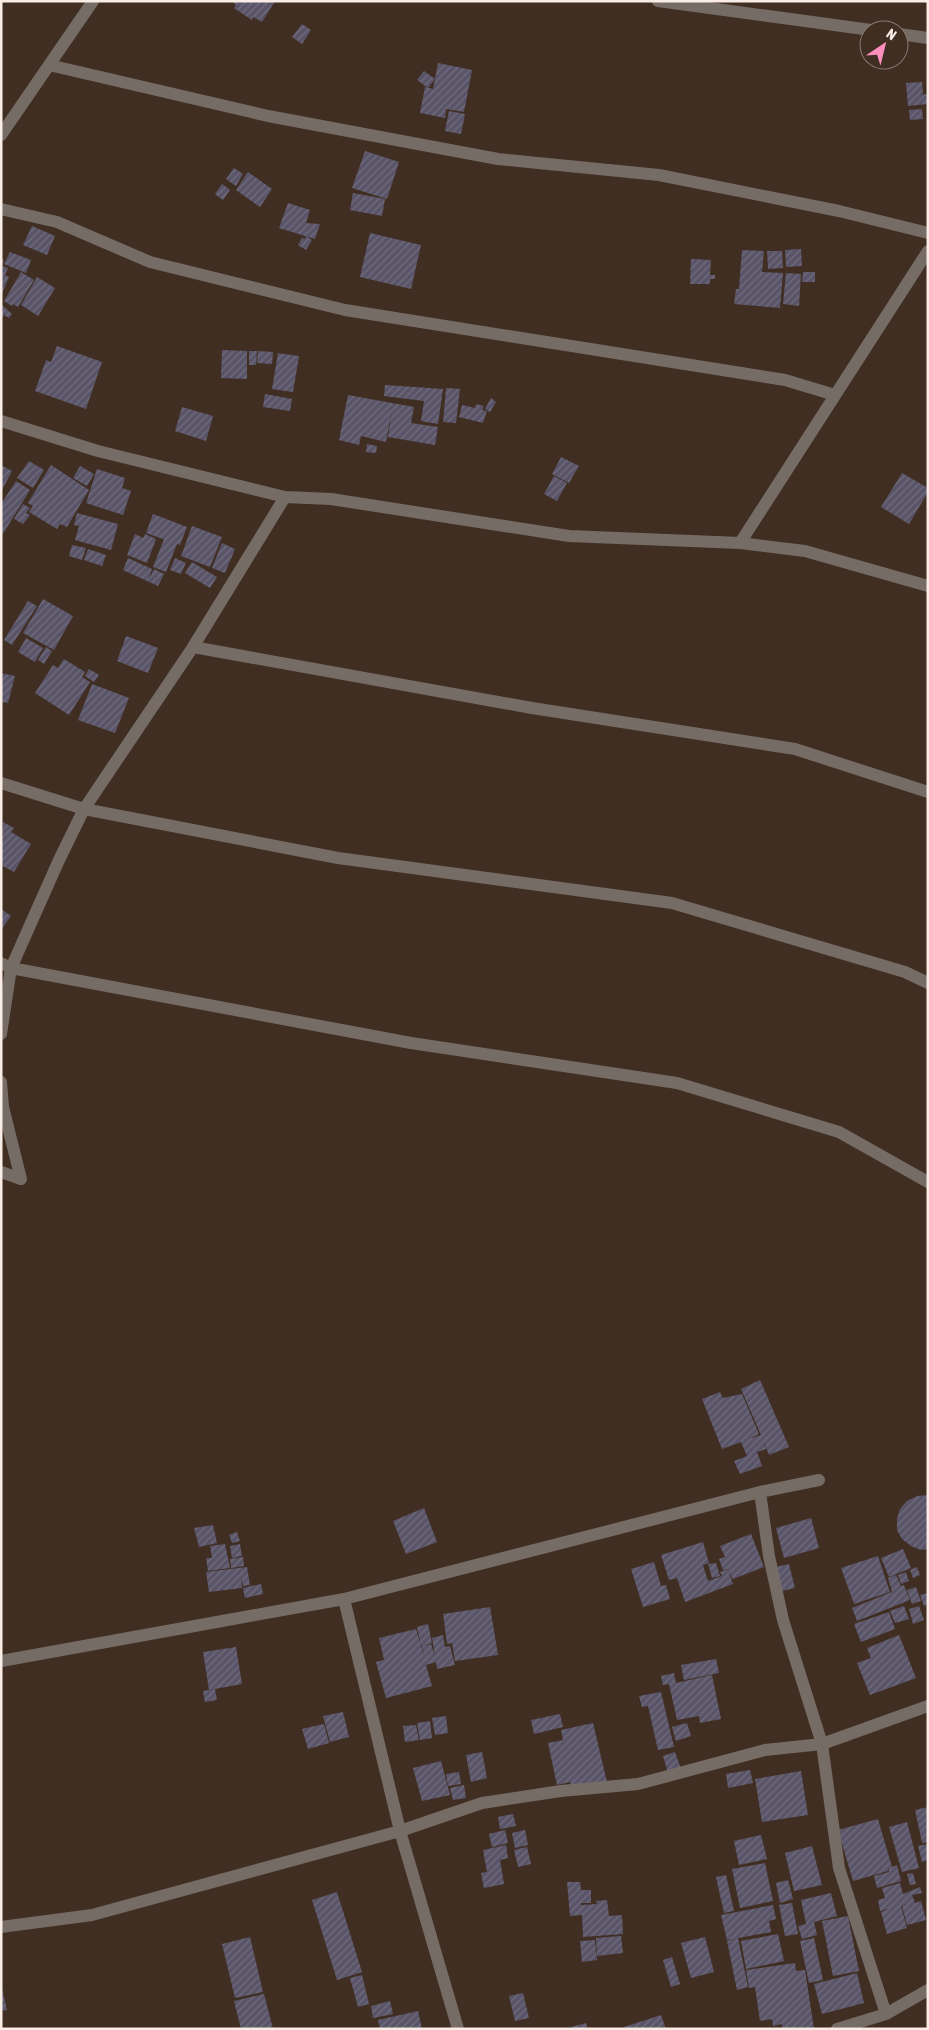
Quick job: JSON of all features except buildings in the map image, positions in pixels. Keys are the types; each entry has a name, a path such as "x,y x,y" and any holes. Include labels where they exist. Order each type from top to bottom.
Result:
{"street":[{"path":"1,136 93,1"},
{"path":"658,1 859,28"},
{"path":"909,35 928,38"},
{"path":"50,65 268,116 498,159 658,175 839,211 928,232"},
{"path":"1,209 56,222 150,262 345,310 784,380 835,395"},
{"path":"740,543 928,251"},
{"path":"1,421 98,451 285,497 331,499 569,536 740,543 805,551 928,586"},
{"path":"1,1034 6,965 84,810 193,646 285,497"},
{"path":"193,646 532,708 795,749 928,792"},
{"path":"1,782 84,810 338,858 672,903 905,972 928,983"},
{"path":"6,965 411,1043 677,1083 839,1132 928,1182"},
{"path":"1,1082 3,1107 21,1179 1,1172"},
{"path":"1,1661 344,1599 760,1492 818,1480"},
{"path":"760,1492 769,1556 783,1620 822,1744 839,1868 886,2014"},
{"path":"344,1599 400,1831 458,2029"},
{"path":"1,1927 92,1915 400,1831 482,1802 561,1791 638,1784 765,1750 822,1744 928,1706"},
{"path":"837,2029 886,2014 928,1990"}]}
